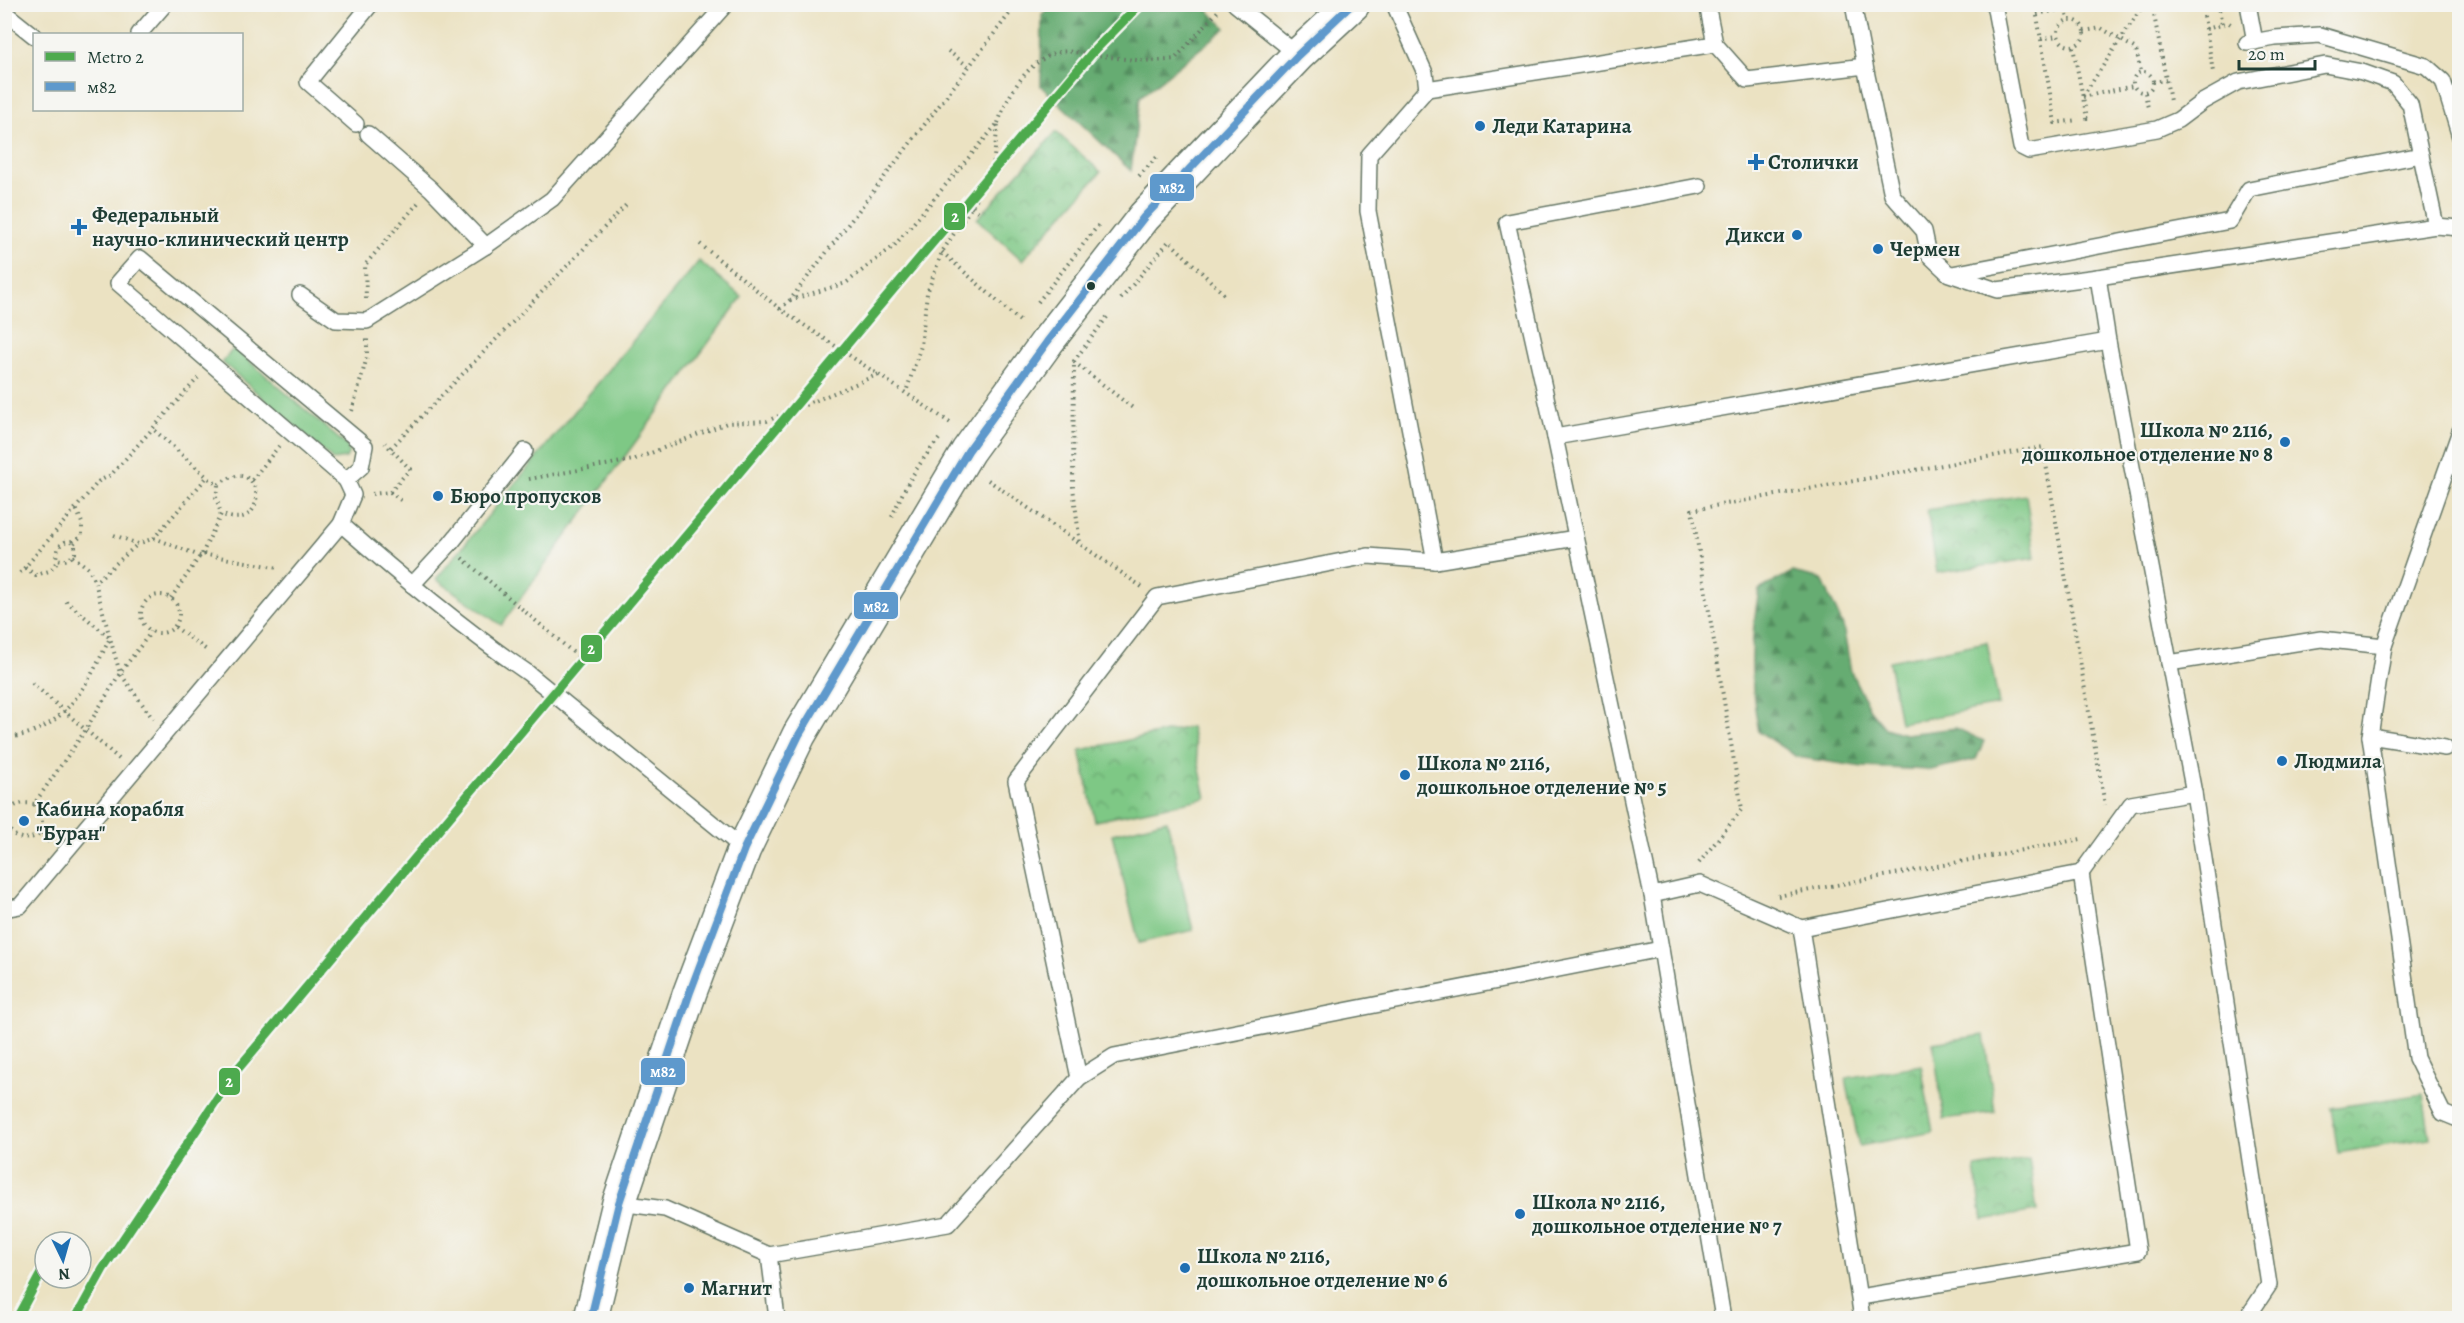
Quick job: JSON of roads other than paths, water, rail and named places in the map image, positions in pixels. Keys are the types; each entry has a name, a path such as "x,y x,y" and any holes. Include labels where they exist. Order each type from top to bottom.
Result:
{"street":[{"path":"591,1318 619,1203 690,993 744,849 799,735 968,451 1047,342 1144,217 1298,55 1353,4"}],"lane":[{"path":"140,33 165,4"},
{"path":"356,124 308,82 371,4"},
{"path":"300,295 336,320 367,321 486,246 552,200 726,4"},
{"path":"1394,4 1425,73 1427,88"},
{"path":"1707,4 1715,44 1747,80 1865,66"},
{"path":"1853,4 1892,195 1924,231 1929,255 1949,274 1997,290 2436,226 2460,228"},
{"path":"1994,4 2021,147 2029,151 2157,129 2178,120 2202,102 2238,82 2325,65 2362,72 2393,83 2410,104 2436,226"},
{"path":"2248,4 2251,42 2320,35 2426,66 2444,81 2460,137"},
{"path":"1228,7 1298,55"},
{"path":"4,12 33,35"},
{"path":"1435,561 1368,212 1369,155 1427,88 1715,44"},
{"path":"368,134 430,189 486,246"},
{"path":"1949,274 2230,221 2249,189 2421,155"},
{"path":"1699,186 1507,222 1652,895 1723,1318"},
{"path":"4,909 20,906 341,524 353,495 346,480 118,283 140,258 364,446 361,467 346,480"},
{"path":"2098,277 2108,341 2194,793 2270,1285 2247,1318"},
{"path":"1555,437 2108,341"},
{"path":"2460,431 2384,646 2370,736 2416,1058 2443,1113 2460,1120"},
{"path":"412,585 451,543 525,451"},
{"path":"341,524 412,585 495,651 528,673 744,849"},
{"path":"1079,1078 1016,781 1157,597 1368,556 1435,561 1576,538"},
{"path":"2169,663 2321,639 2384,646"},
{"path":"2370,736 2445,748"},
{"path":"1652,895 1701,884 1801,928 2081,873 2131,804 2194,793"},
{"path":"1860,1296 2138,1251 2081,873"},
{"path":"1801,928 1862,1318"},
{"path":"619,1203 665,1209 769,1255 948,1224 1079,1078 1114,1056 1661,949"},
{"path":"769,1255 777,1318"}],"metro line":[{"name":"2","path":"76,1318 103,1269 236,1071 1092,53 1140,4"},
{"name":"2","path":"17,1318 33,1288"}],"place":[{"name":"Леди Катарина","path":"1480,126"},
{"name":"Столички","path":"1756,162"},
{"name":"Федеральный научно-клинический центр","path":"79,227"},
{"name":"Дикси","path":"1797,235"},
{"name":"Чермен","path":"1878,249"},
{"name":"Школа № 2116, дошкольное отделение № 8","path":"2285,442"},
{"name":"Бюро пропусков","path":"438,496"},
{"name":"Людмила","path":"2282,761"},
{"name":"Школа № 2116, дошкольное отделение № 5","path":"1405,775"},
{"name":"Кабина корабля \"Буран\"","path":"24,821"},
{"name":"Школа № 2116, дошкольное отделение № 7","path":"1520,1214"},
{"name":"Школа № 2116, дошкольное отделение № 6","path":"1185,1268"},
{"name":"Магнит","path":"689,1288"}]}
